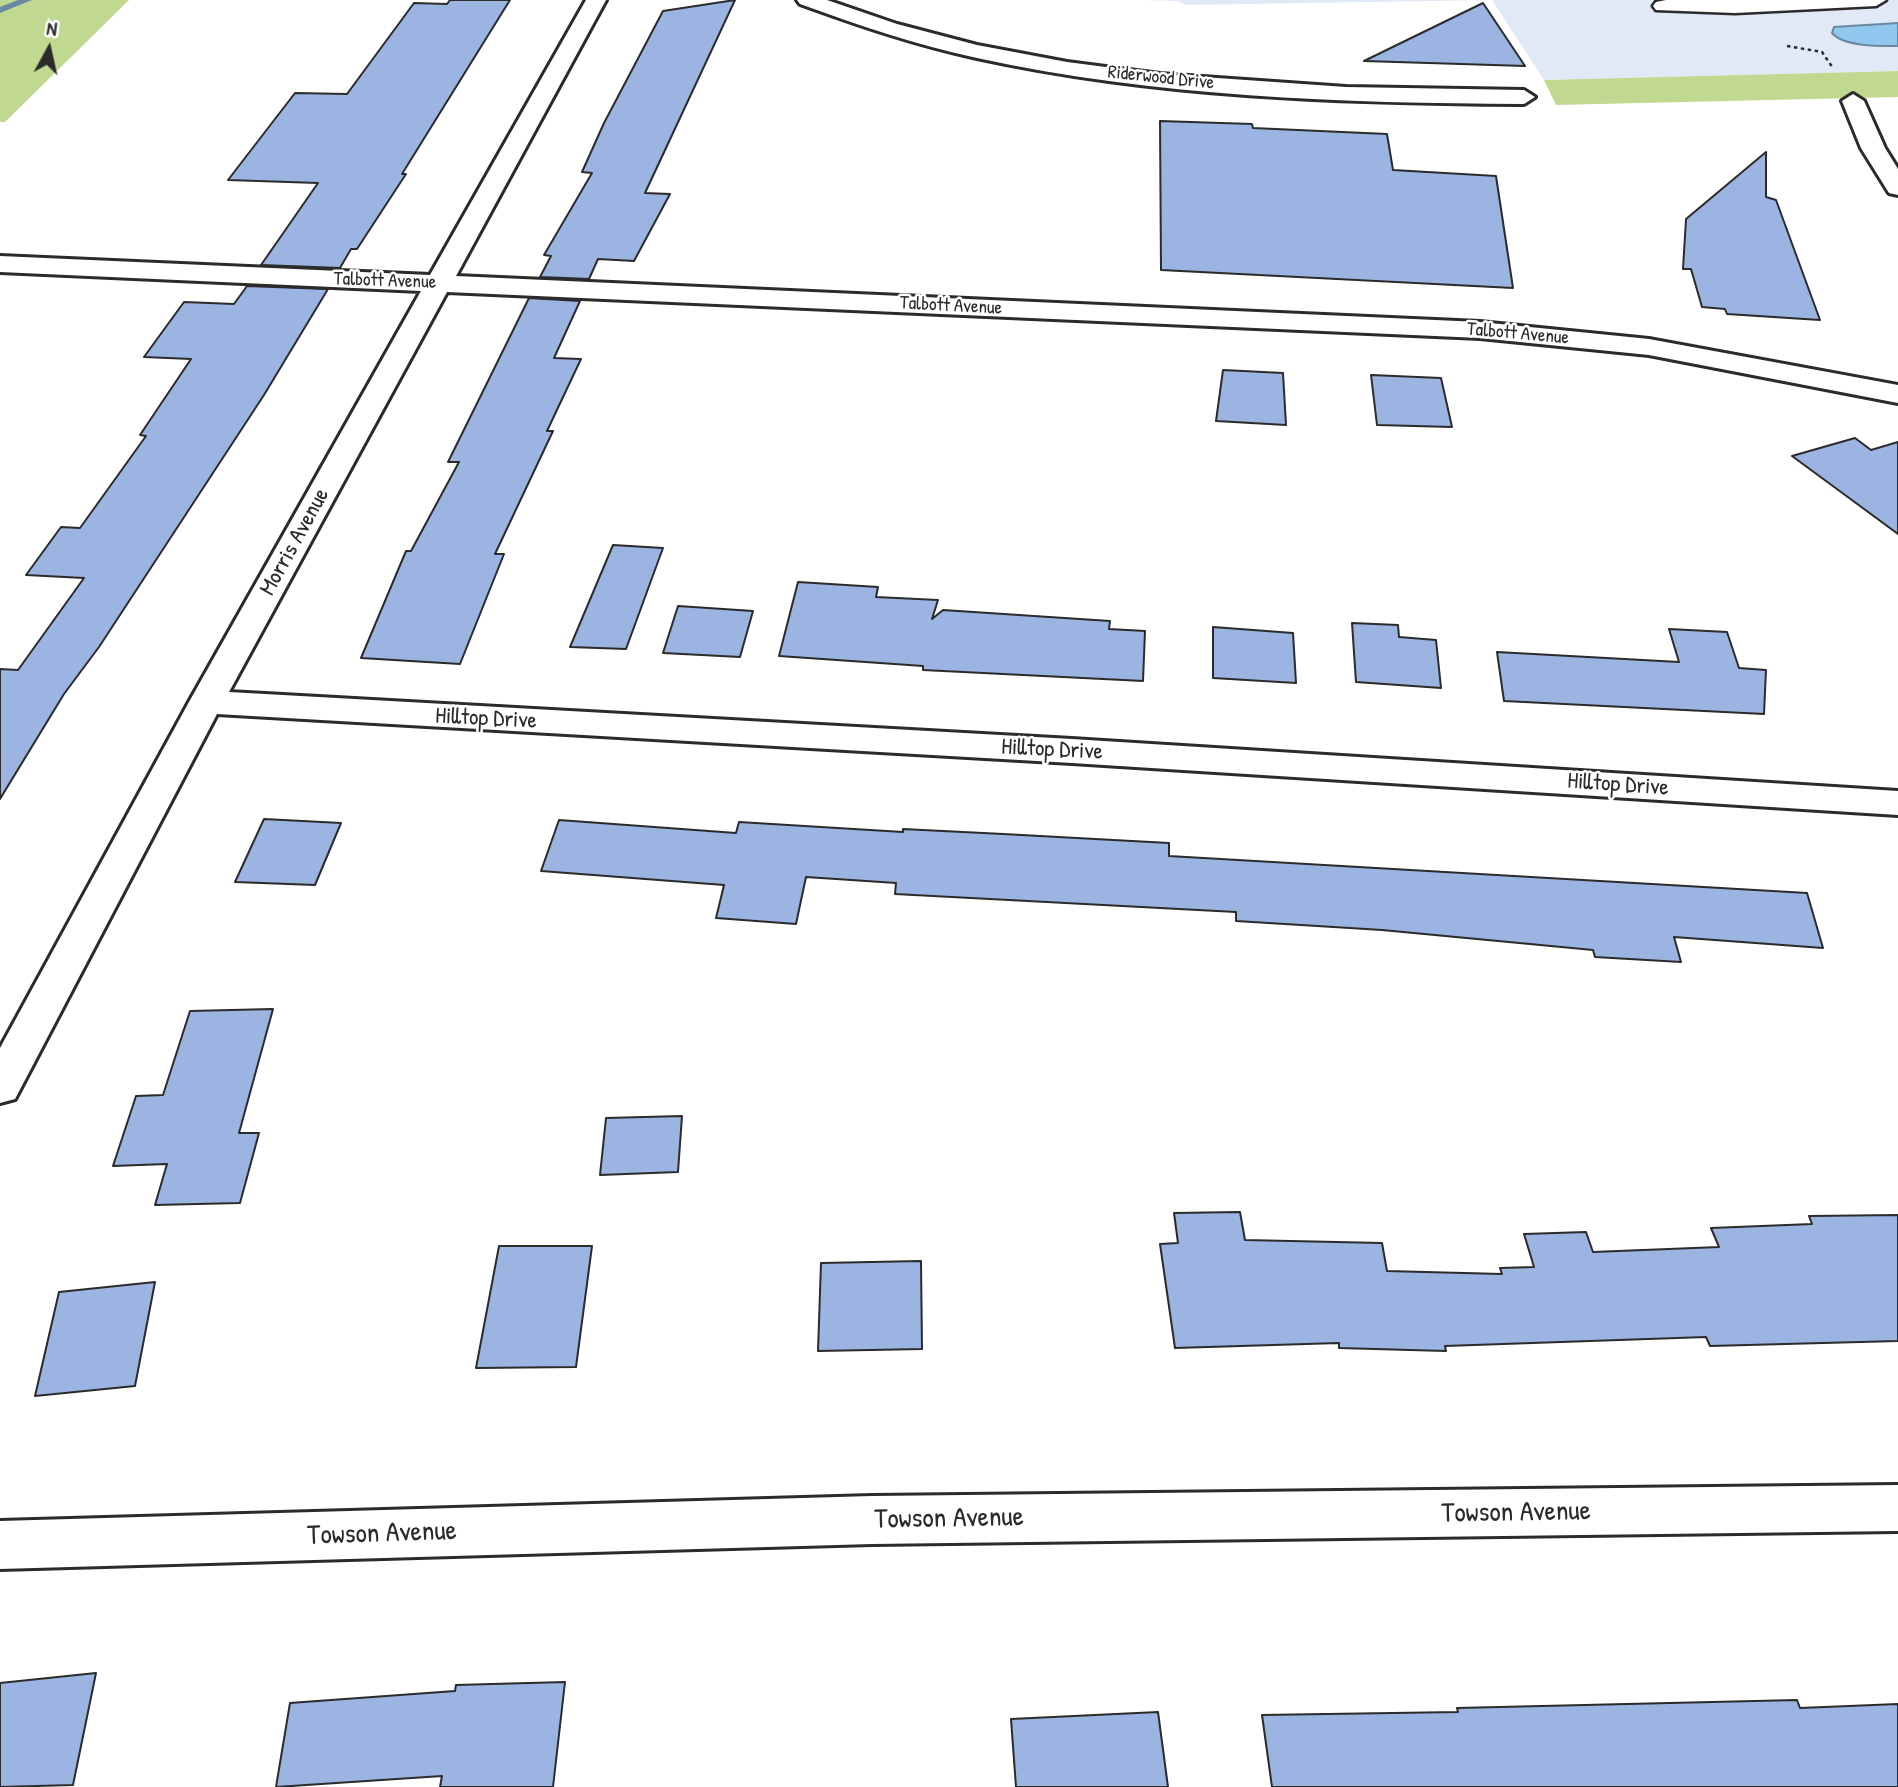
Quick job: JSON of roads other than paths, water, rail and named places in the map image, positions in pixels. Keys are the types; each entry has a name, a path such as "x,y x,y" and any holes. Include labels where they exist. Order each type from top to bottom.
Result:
{"street":[{"name":"Morris Avenue","path":"0,1087 206,702 596,0"},
{"name":"Riderwood Drive","path":"807,0 936,40 1069,67 1310,92 1524,97"},
{"path":"1853,101 1873,148 1898,188"},
{"name":"Talbott Avenue","path":"0,264 1480,330 1649,347 1898,394"},
{"name":"Hilltop Drive","path":"206,702 1072,751 1898,803"},
{"name":"Towson Avenue","path":"0,1545 872,1520 1898,1508"}],"lane":[{"path":"1663,6 1735,7 1877,0"}],"water":[{"path":"1898,23 1898,46 1853,43 1832,33 1834,27"}],"waterway":[{"path":"0,10 27,0"}]}
